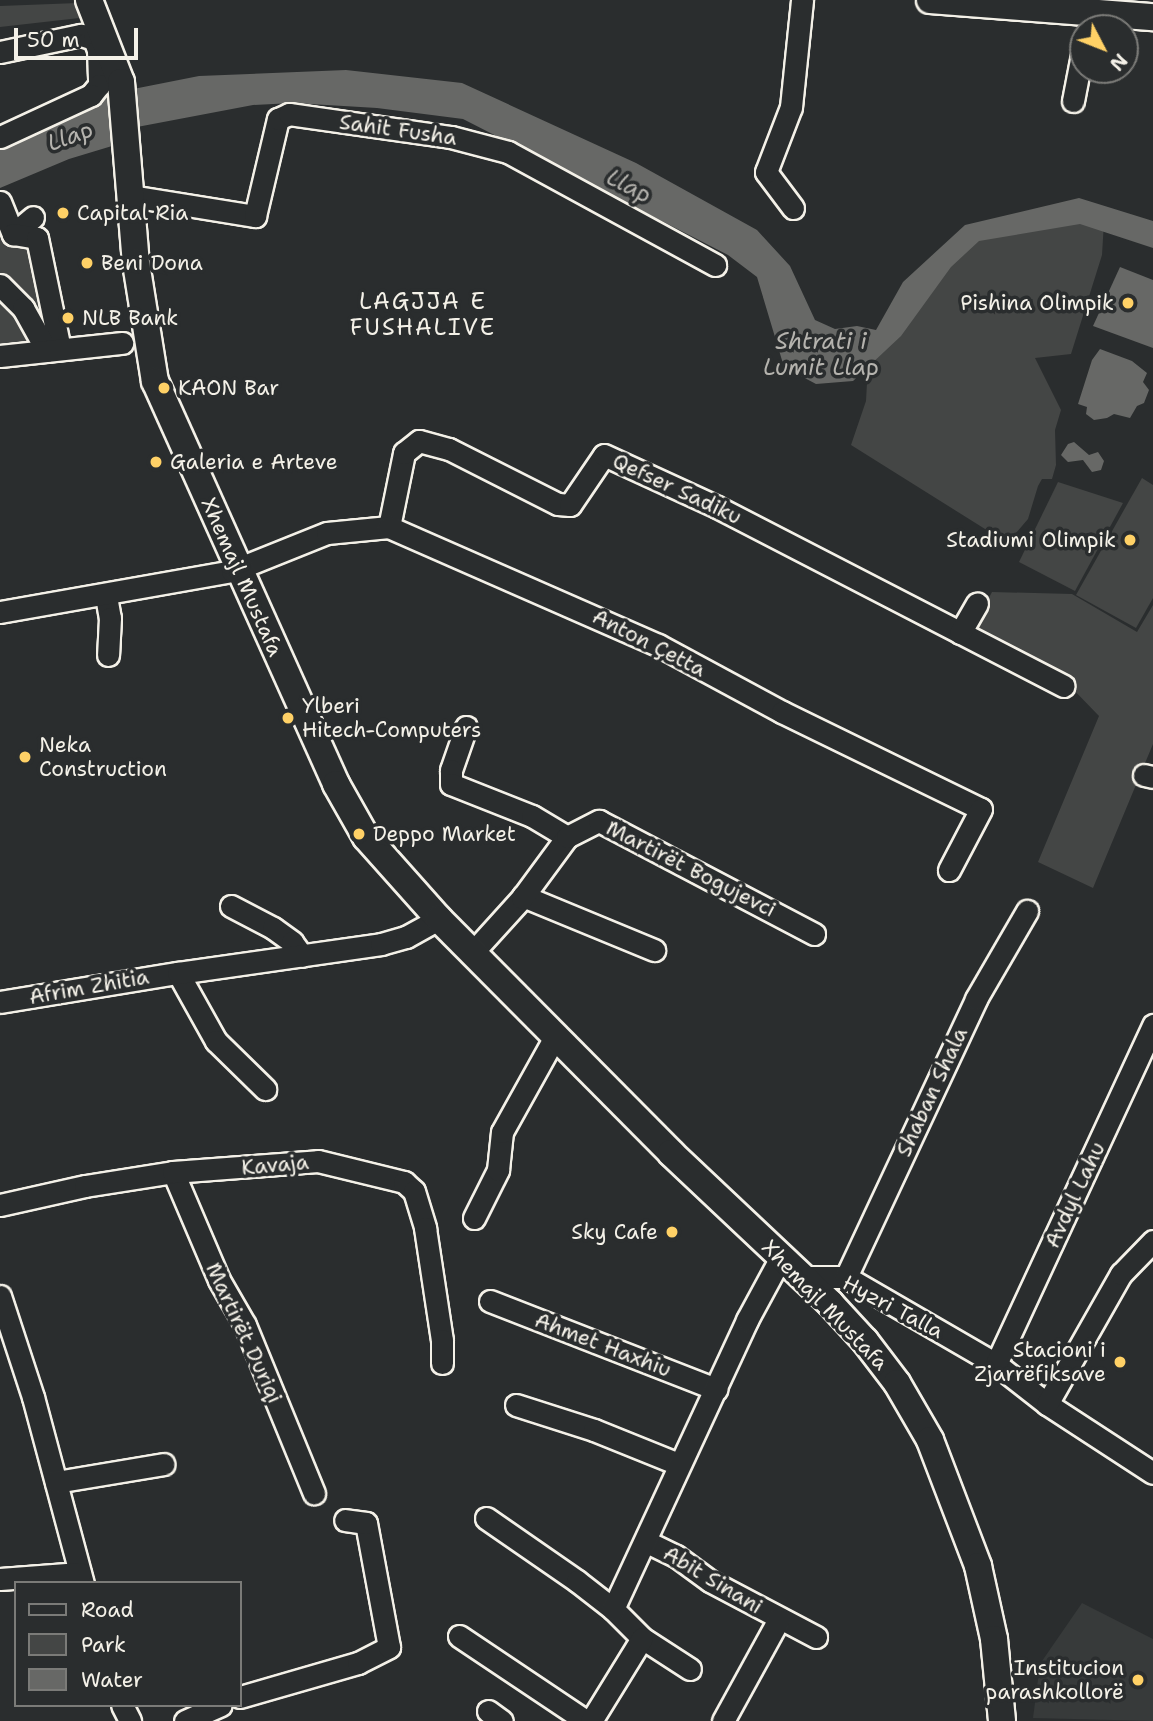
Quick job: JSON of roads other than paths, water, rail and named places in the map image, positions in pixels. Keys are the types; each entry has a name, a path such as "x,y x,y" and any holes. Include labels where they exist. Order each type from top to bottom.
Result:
{"main road":[{"name":"Xhemajl Mustafa","path":"89,0 121,82 136,263 155,381 336,784 366,837 439,919 642,1124 803,1277 865,1341 890,1373 930,1440 978,1566 994,1639 1002,1721"},
{"path":"930,0 1082,14 1143,11"}],"street":[{"path":"793,208 766,172 791,107 802,0"},
{"path":"0,52 81,35 94,39 98,50 99,85 91,95 0,137"},
{"path":"1073,101 1076,84"},
{"name":"Sahit Fusha","path":"131,196 255,216 278,120 289,114 451,137 508,152 715,265"},
{"path":"0,202 13,234"},
{"path":"13,234 33,217"},
{"path":"13,234 37,238 54,350"},
{"path":"0,285 23,308 54,350"},
{"path":"0,356 122,343"},
{"name":"Qefser Sadiku","path":"389,527 404,453 419,440 449,449 558,504 570,505 604,455 717,507 1064,686"},
{"name":"Anton Çetta","path":"0,612 106,596 240,569 327,533 389,527 658,645 782,712 981,809 949,870"},
{"path":"106,596 110,618 108,655"},
{"path":"960,633 977,604"},
{"path":"467,727 451,770 451,784 532,816 568,837"},
{"name":"Martirët Bogujevci","path":"474,952 523,896 568,837 599,821 814,934"},
{"path":"523,896 654,950"},
{"path":"231,906 292,942 302,957"},
{"name":"Shaban Shala","path":"846,1277 976,999 1027,911"},
{"name":"Afrim Zhitia","path":"0,1002 178,972 381,944 406,937 439,919"},
{"name":"Afrim Zhitia","path":"178,972 216,1041 265,1090"},
{"name":"Avdyl Lahu","path":"996,1364 1153,1024"},
{"path":"474,1218 498,1170 502,1132 556,1035"},
{"name":"Kavaja","path":"0,1205 85,1185 173,1172 318,1161 404,1182 414,1191 425,1228 442,1340 442,1363"},
{"name":"Martirët Duriqi","path":"173,1172 219,1280 245,1325 314,1493"},
{"path":"1047,1404 1121,1274 1153,1241"},
{"path":"613,1609 647,1542 678,1464 747,1320 781,1257"},
{"name":"Hyzri Talla","path":"803,1277 846,1277 996,1364 1047,1404 1153,1473"},
{"path":"0,1296 33,1397 82,1578 0,1579"},
{"name":"Ahmet Haxhiu","path":"490,1301 716,1389"},
{"path":"516,1405 594,1430 678,1464"},
{"path":"56,1482 163,1464"},
{"path":"486,1518 613,1609 642,1639 690,1669"},
{"path":"242,1697 358,1663 389,1647 366,1524 345,1520"},
{"name":"Abit Sinani","path":"647,1542 779,1619 816,1637"},
{"name":"Abit Sinani","path":"723,1721 779,1619"},
{"path":"460,1636 588,1721 642,1639"},
{"path":"185,1721 216,1707"}],"water":[{"name":"Shtrati i Lumit Llap","path":"346,70 462,83 636,163 757,230 790,266 815,320 835,329 857,326 876,330 903,282 965,225 1079,198 1153,221 1153,248 1080,224 979,241 951,267 901,336 853,381 816,384 784,367 757,277 728,255 463,119 377,108 293,103 253,105 137,127 112,146 69,159 0,188 0,144 103,95 199,76"},
{"name":"Pishina Olimpik","path":"1120,267 1153,280 1153,348 1093,326"},
{"path":"1100,349 1132,361 1147,373 1143,382 1149,390 1144,403 1137,406 1130,418 1114,414 1094,420 1086,414 1087,407 1078,404 1092,360"},
{"path":"1074,442 1089,455 1098,452 1104,461 1101,470 1092,472 1083,460 1068,462 1061,455 1068,444"}],"place":[{"name":"Capital Ria","path":"63,213"},
{"name":"Beni Dona","path":"87,263"},
{"name":"Pishina Olimpik","path":"1128,303"},
{"name":"NLB Bank","path":"68,318"},
{"name":"KAON Bar","path":"164,388"},
{"name":"Galeria e Arteve","path":"156,462"},
{"name":"Stadiumi Olimpik","path":"1130,540"},
{"name":"Ylberi Hitech-Computers","path":"288,718"},
{"name":"Neka Construction","path":"25,757"},
{"name":"Deppo Market","path":"359,834"},
{"name":"Sky Cafe","path":"672,1232"},
{"name":"Stacioni i Zjarrëfiksave","path":"1120,1362"},
{"name":"Institucion parashkollorë","path":"1138,1680"}],"district":[{"name":"LAGJJA E FUSHALIVE","path":"423,314"}],"water label":[{"name":"Llap","path":"70,136"},
{"name":"Llap","path":"629,186"}]}
